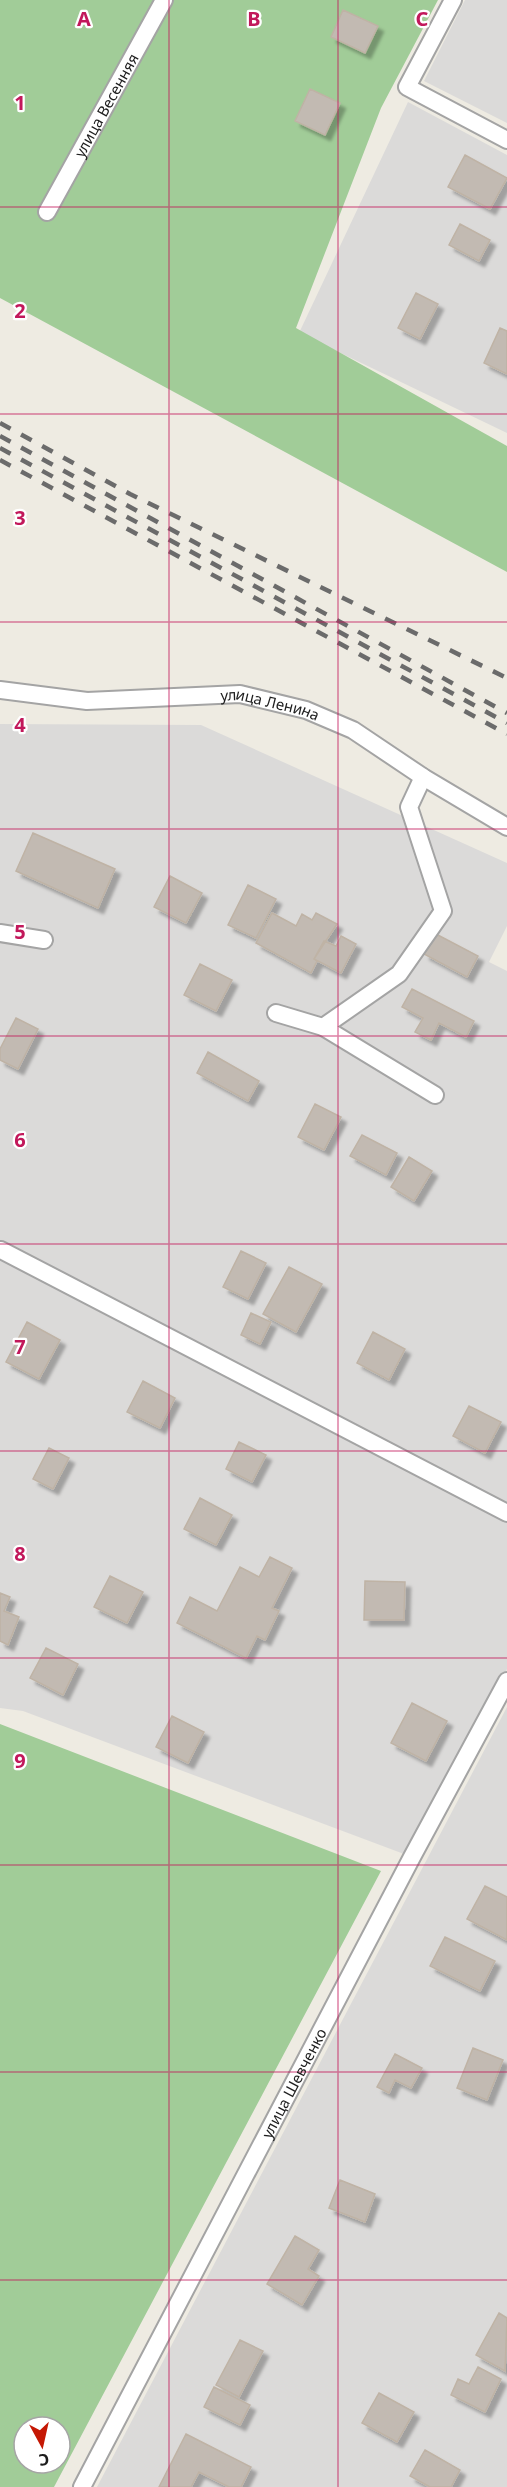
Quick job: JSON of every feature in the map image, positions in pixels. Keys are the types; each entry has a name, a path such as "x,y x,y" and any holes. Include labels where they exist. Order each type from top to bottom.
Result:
{"street":[{"name":"улица Весенняя","path":"47,212 164,0"},
{"path":"453,0 407,87 507,140"},
{"name":"улица Ленина","path":"0,690 87,701 240,694 306,710 353,730 423,777 507,827"},
{"path":"323,1027 399,974 443,911 409,807 423,777"},
{"path":"0,933 44,940"},
{"path":"276,1013 323,1027 435,1095"},
{"path":"1,1250 507,1513"},
{"name":"улица Шевченко","path":"82,2487 406,1867 507,1681"}],"shaded area":[{"path":"465,0 507,0 507,123 424,81"},
{"path":"408,102 507,155 507,433 299,333"},
{"path":"0,724 201,725 507,863 507,926 489,962 507,971 507,1669 412,1857 23,1711 0,1708"},
{"path":"507,1707 507,2487 97,2487"}],"green space":[{"path":"0,0 438,0 381,108 296,328 507,446 507,572 0,298"},
{"path":"0,1724 381,1871 72,2453 72,2415 12,2415 12,2475 60,2475 54,2487 0,2487"}],"building":[{"path":"343,10 378,26 365,53 331,37"},
{"path":"310,89 340,103 325,135 295,121"},
{"path":"465,155 507,178 490,209 448,187"},
{"path":"460,224 490,240 479,261 449,245"},
{"path":"416,293 438,304 420,339 398,328"},
{"path":"500,328 507,331 507,374 484,363"},
{"path":"33,833 115,869 98,908 16,871"},
{"path":"170,876 202,893 186,923 154,907"},
{"path":"248,885 276,899 256,938 228,925"},
{"path":"272,913 296,926 302,914 312,920 316,913 337,924 314,959 317,961 311,973 256,943"},
{"path":"434,933 478,956 467,977 424,954"},
{"path":"341,936 356,944 341,973 314,959 324,941 336,946"},
{"path":"200,964 232,980 216,1011 184,995"},
{"path":"412,989 474,1021 466,1037 439,1023 431,1040 415,1032 423,1018 402,1007"},
{"path":"16,1018 38,1029 18,1069 0,1060 0,1049"},
{"path":"208,1052 259,1081 248,1101 197,1073"},
{"path":"315,1104 341,1117 324,1150 298,1137"},
{"path":"362,1135 397,1153 386,1175 350,1156"},
{"path":"409,1157 432,1171 414,1201 391,1187"},
{"path":"241,1251 266,1263 248,1299 223,1287"},
{"path":"289,1267 322,1284 296,1332 263,1314"},
{"path":"251,1313 271,1322 260,1344 241,1335"},
{"path":"27,1322 60,1340 39,1379 6,1362"},
{"path":"373,1332 405,1349 389,1380 357,1363"},
{"path":"143,1381 175,1398 160,1428 127,1412"},
{"path":"469,1406 501,1422 485,1453 453,1436"},
{"path":"239,1442 266,1455 252,1482 226,1469"},
{"path":"49,1448 69,1458 53,1489 33,1479"},
{"path":"200,1498 232,1515 216,1545 184,1529"},
{"path":"270,1557 292,1568 272,1608 279,1611 265,1640 257,1636 246,1658 177,1623 190,1597 217,1611 240,1567 259,1577"},
{"path":"110,1576 143,1592 127,1623 94,1607"},
{"path":"365,1581 405,1582 404,1620 364,1620"},
{"path":"0,1593 10,1597 4,1611 19,1617 8,1645 0,1641"},
{"path":"46,1648 78,1664 63,1695 30,1678"},
{"path":"412,1703 447,1721 426,1761 391,1743"},
{"path":"172,1716 204,1732 188,1763 156,1747"},
{"path":"485,1886 507,1897 507,1940 467,1919"},
{"path":"445,1937 495,1961 480,1991 430,1966"},
{"path":"473,2048 503,2060 487,2100 457,2088"},
{"path":"395,2054 422,2068 411,2088 395,2080 389,2093 377,2087"},
{"path":"340,2180 375,2194 365,2222 329,2208"},
{"path":"295,2236 319,2250 308,2269 319,2276 302,2305 267,2284"},
{"path":"499,2313 507,2318 505,2371 476,2355"},
{"path":"240,2340 263,2351 239,2397 216,2385"},
{"path":"478,2367 501,2379 485,2412 451,2395 458,2379 469,2384"},
{"path":"214,2387 250,2405 240,2425 204,2407"},
{"path":"379,2393 414,2412 397,2442 362,2423"},
{"path":"186,2434 251,2467 241,2487 229,2487 199,2472 191,2487 159,2487"},
{"path":"425,2450 460,2470 451,2487 430,2487 410,2476"}],"railway":[{"path":"0,423 130,494 507,678"},
{"path":"0,436 507,713"},
{"path":"0,448 507,723"},
{"path":"0,460 507,734"}]}
